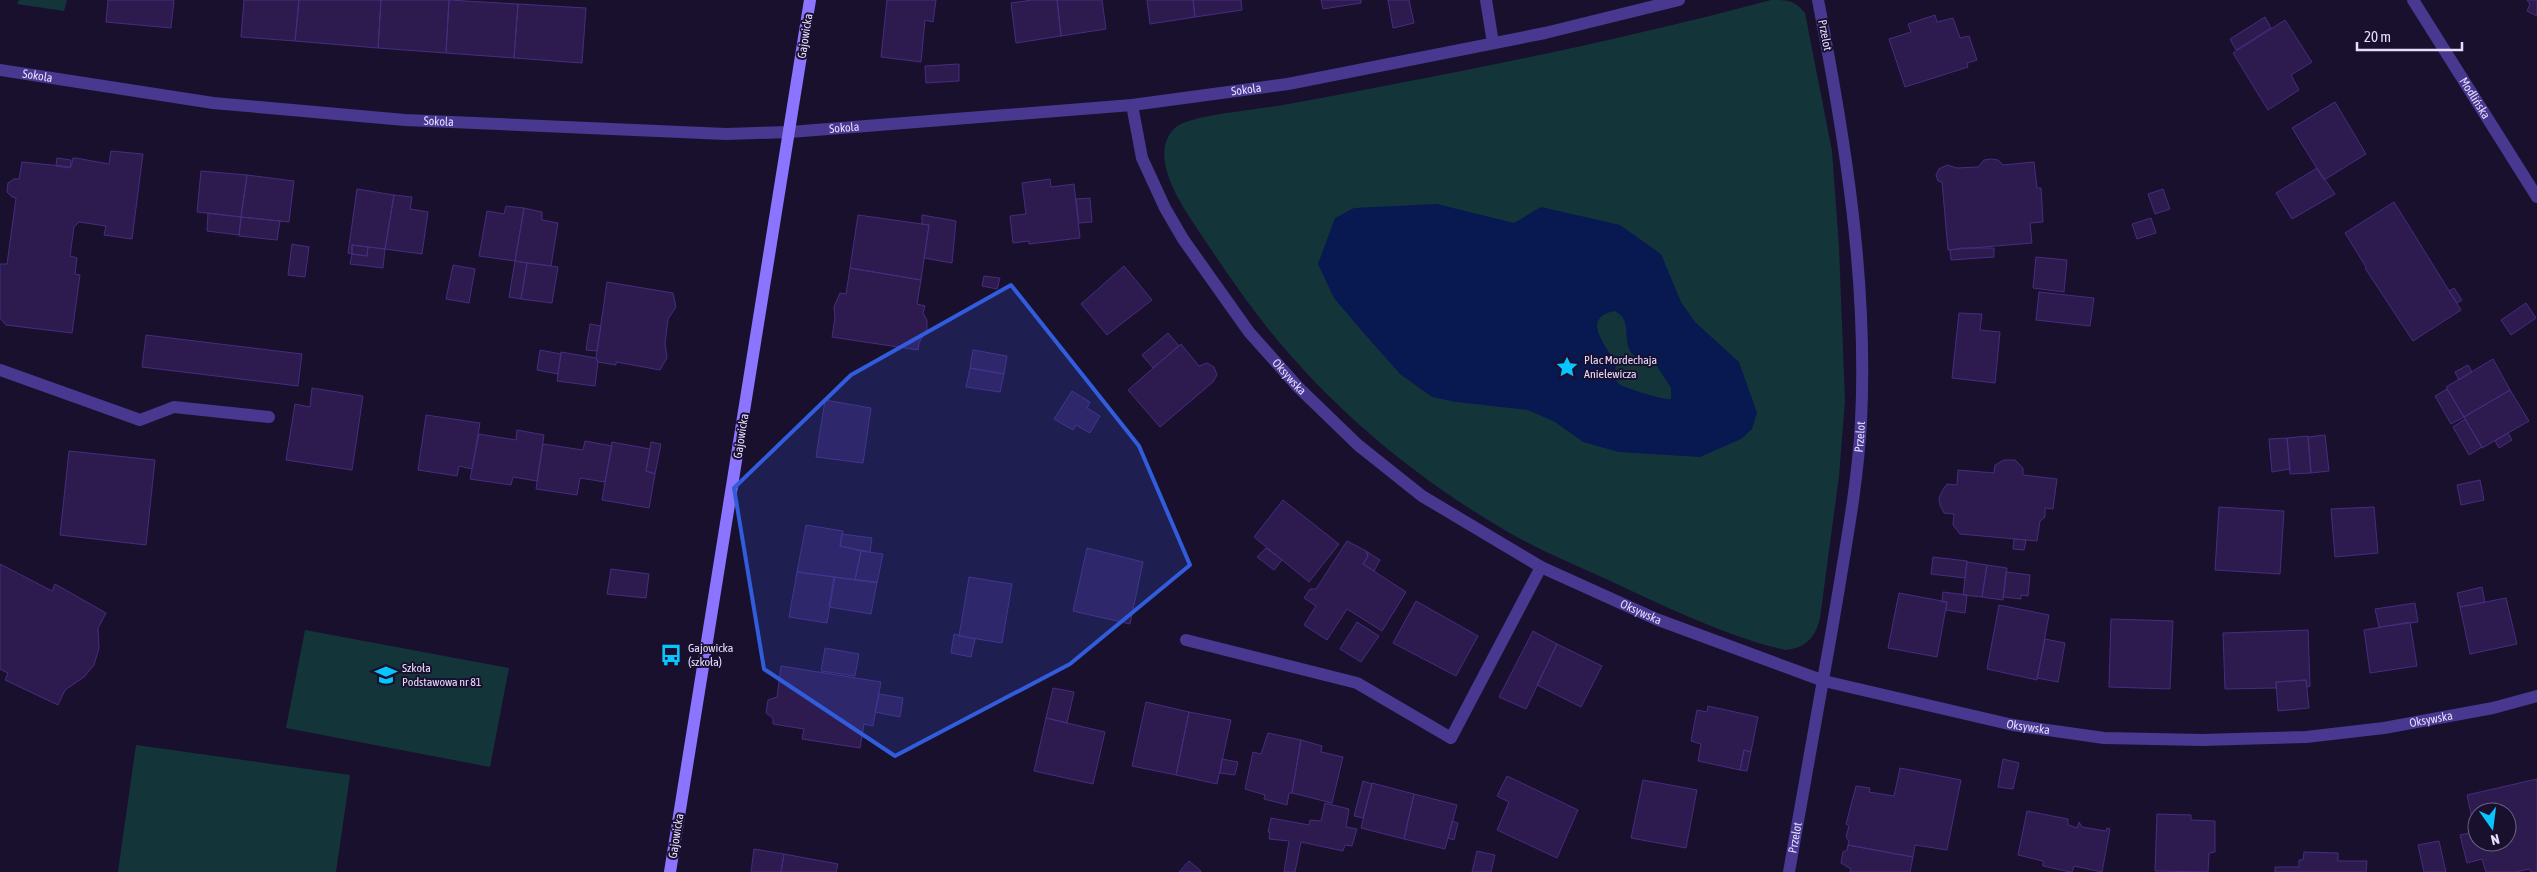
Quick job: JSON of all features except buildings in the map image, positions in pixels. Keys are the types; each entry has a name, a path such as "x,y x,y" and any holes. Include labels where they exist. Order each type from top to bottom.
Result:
{"street":[{"name":"Gajowicka","path":"670,872 810,0"},
{"path":"1486,0 1493,43"},
{"name":"Sokola","path":"0,70 213,103 405,120 726,134 790,132 1132,105 1288,84 1545,33 1679,0"},
{"name":"Przelot","path":"1789,872 1824,681 1851,510 1861,422 1861,331 1855,236 1840,114 1818,0"},
{"name":"Modlińska","path":"2413,0 2537,197"},
{"name":"Oksywska","path":"1132,105 1142,158 1165,208 1183,239 1249,332 1298,387 1358,445 1422,496 1541,567 1656,619 1824,681 2013,725 2104,738 2202,740 2306,737 2384,728 2493,708 2537,696"},
{"path":"0,370 140,420 174,406 269,417"},
{"path":"1186,640 1357,683 1451,738 1541,567"}],"highlighted area":[{"path":"1011,285 1139,446 1190,565 1070,664 895,756 764,669 734,488 851,375"}],"green space":[{"path":"19,0 67,0 64,11 17,4"},
{"name":"Plac Mordechaja Anielewicza","path":"1771,0 1790,2 1797,5 1805,13 1832,151 1839,247 1845,401 1839,476 1820,618 1815,631 1808,641 1799,647 1785,650 1744,638 1701,622 1536,547 1473,511 1405,463 1342,409 1313,380 1259,317 1185,209 1170,181 1165,166 1164,152 1167,139 1176,127 1196,119 1344,94 1467,70 1711,16"},
{"path":"305,630 509,668 490,767 286,728"},
{"path":"136,745 350,775 336,872 118,872"}],"shaded area":[{"path":"1437,204 1514,223 1541,207 1620,225 1661,254 1681,302 1695,322 1739,362 1757,413 1752,429 1741,439 1700,457 1619,452 1583,442 1555,422 1528,410 1456,402 1432,397 1400,374 1355,323 1334,298 1318,264 1335,218 1354,208","holes":["1614,311 1621,315 1626,326 1628,346 1631,352 1636,357 1655,363 1671,388 1671,399 1635,391 1617,382 1615,375 1616,365 1597,327 1598,320 1604,315"]}],"place":[{"name":"Plac Mordechaja Anielewicza","path":"1567,367"},
{"name":"Gajowicka (szkoła)","path":"671,655"},
{"name":"Szkoła Podstawowa nr 81","path":"386,675"}]}
